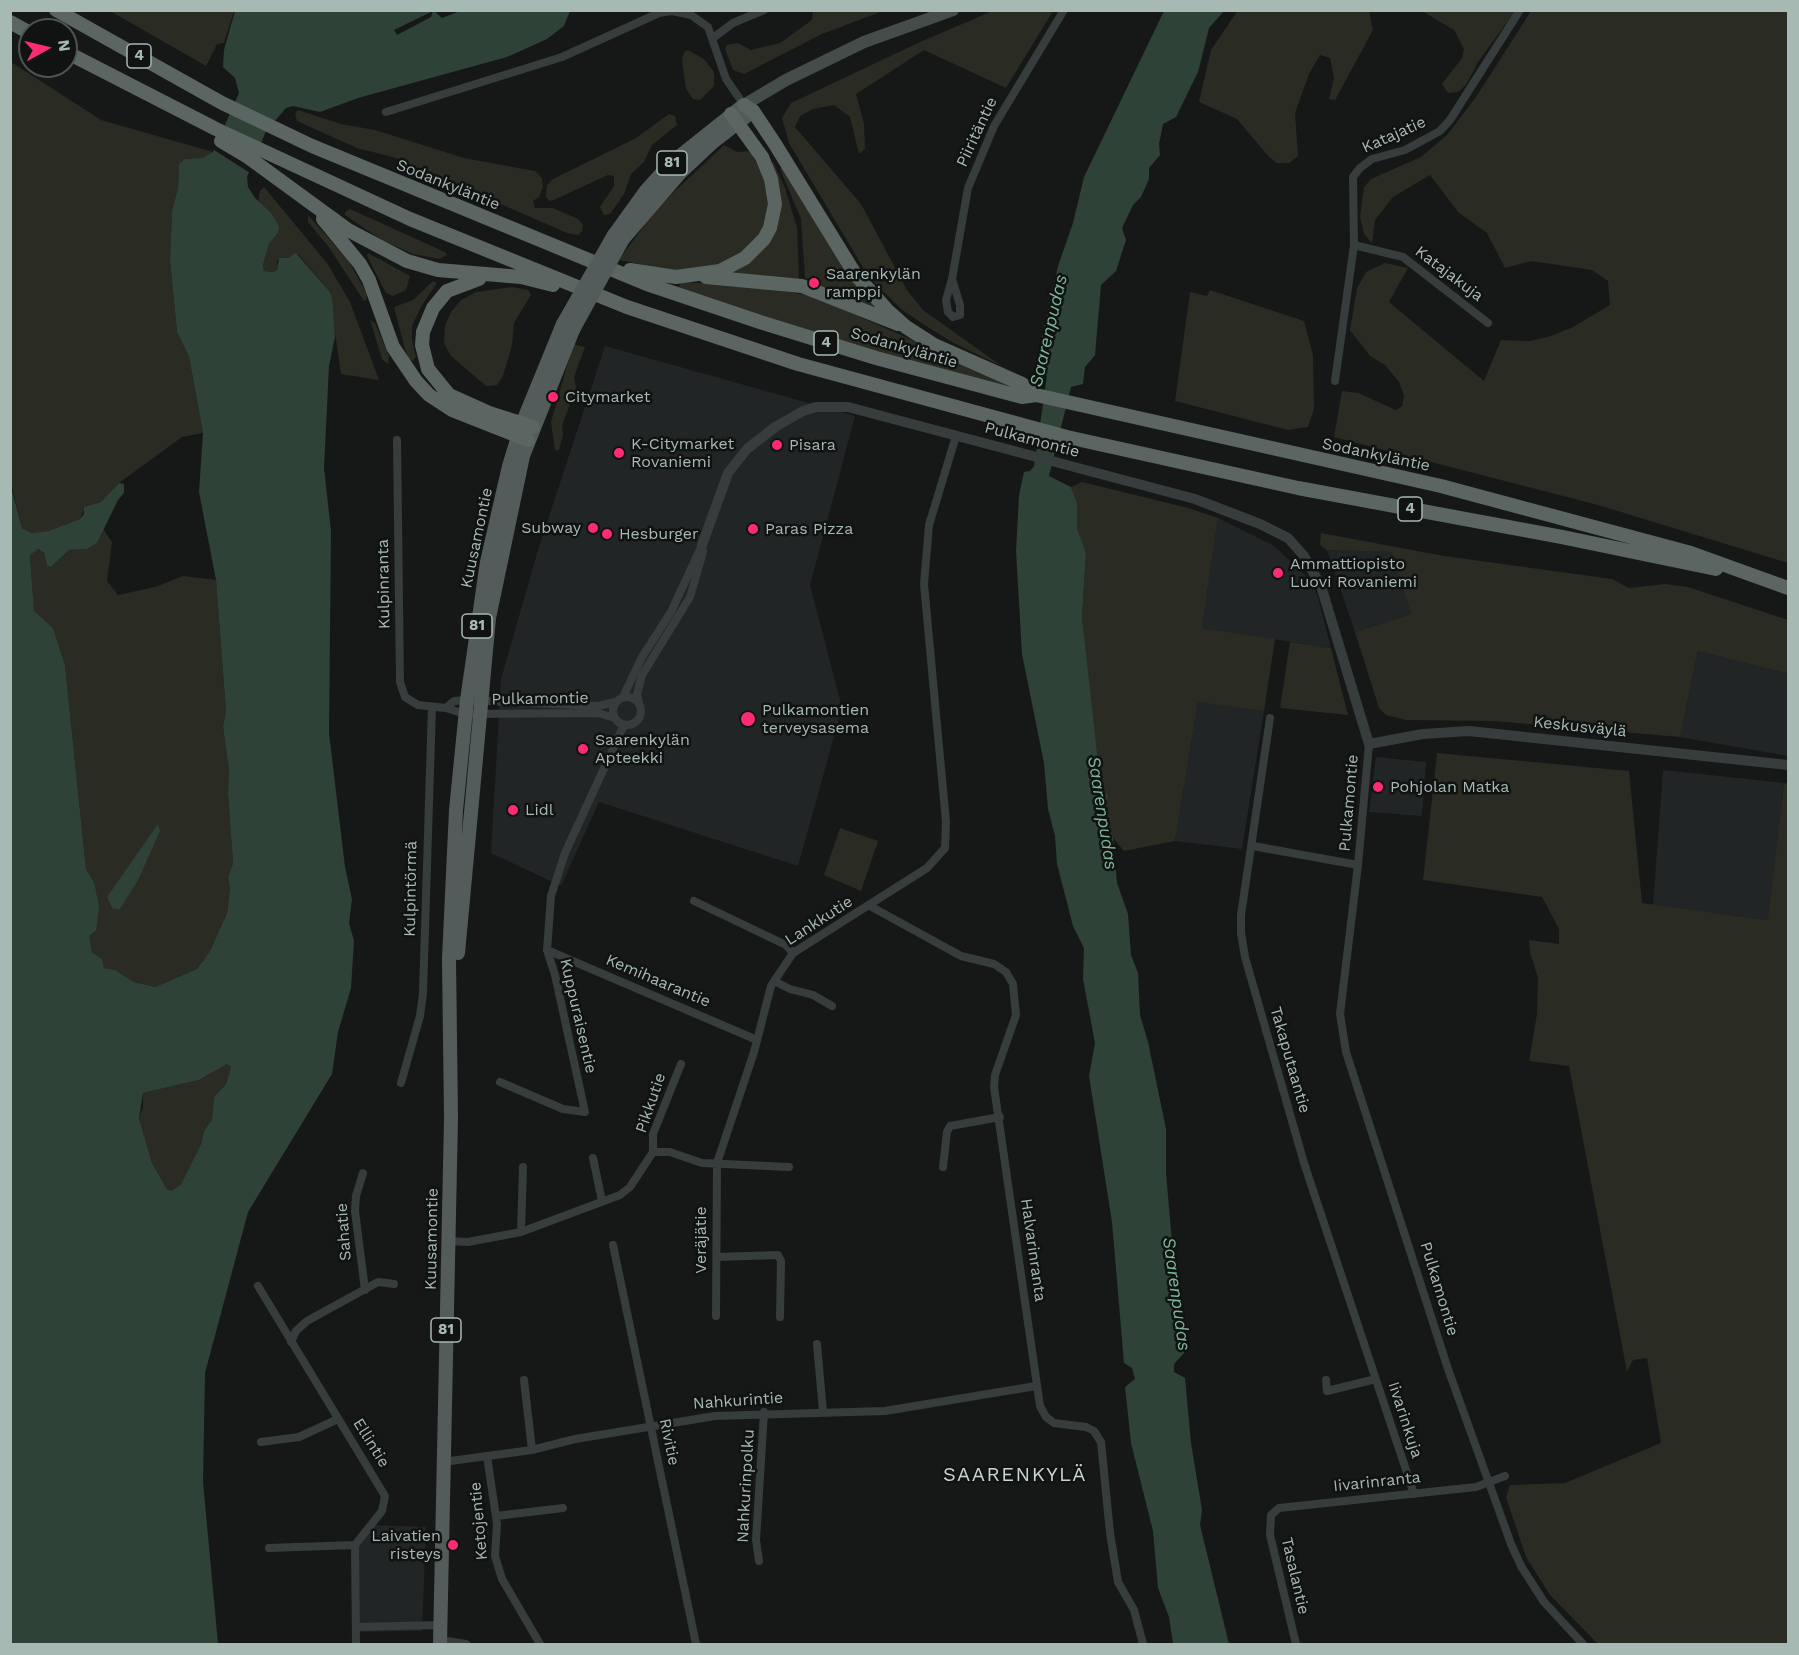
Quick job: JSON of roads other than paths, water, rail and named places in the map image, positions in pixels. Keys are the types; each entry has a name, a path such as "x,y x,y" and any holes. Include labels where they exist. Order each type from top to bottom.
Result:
{"highway":[{"name":"Sodankyläntie","path":"56,10 222,103 286,134 396,182 621,272 720,308 876,358 1022,397 1035,395 1441,486 1691,553 1788,588"},
{"name":"4","path":"78,58 197,120 205,132 214,132"},
{"path":"748,108 855,274 906,327"},
{"path":"694,276 720,271 745,258 764,239 773,218 774,192 767,167 734,118"},
{"name":"Sodankyläntie","path":"214,132 273,156 410,219 627,307 741,347 841,377 1029,428 1298,488 1562,537 1753,576"},
{"path":"214,132 348,230 407,261 438,270 521,277 556,286 567,282"},
{"path":"308,202 360,264 378,298 393,347 416,381 429,395 452,410 525,432"},
{"path":"621,272 633,269 666,276 694,276 802,286 906,327 960,358 1023,384 1035,395"},
{"path":"492,276 464,282 447,291 440,298 423,332 424,357 435,381 449,395 525,432"}],"main road":[{"path":"748,108 806,77 907,33 917,24 953,10"},
{"name":"81","path":"734,118 748,108"},
{"name":"Kuusamontie","path":"440,1636 448,1241 450,929 456,810 473,707 487,562 525,432 568,327 645,192 670,164 734,118"}],"street":[{"path":"713,38 732,22 764,10"},
{"name":"Piiritäntie","path":"952,279 962,211 980,156 1018,82 1064,10"},
{"name":"Katajatie","path":"1335,381 1354,245 1353,177 1372,159 1405,150 1440,131 1450,120 1520,10"},
{"path":"386,112 562,57 667,11 697,18 708,27 726,80 748,108"},
{"name":"Katajakuja","path":"1354,245 1403,257 1488,323"},
{"name":"Pulkamontie","path":"473,707 587,705 619,699 642,657 671,612 702,545 721,489 733,466 766,433 803,411 816,407 848,407 1195,499 1260,524 1288,538 1310,564 1321,586 1369,744 1358,865 1340,1014 1346,1052 1448,1370 1488,1483 1521,1566 1545,1602 1583,1644"},
{"name":"Lankkutie","path":"717,1163 774,981 794,953 927,868 941,855 947,839 924,584 929,525 956,436"},
{"name":"Kulpinranta","path":"396,440 401,690 410,701 432,707"},
{"name":"Pulkamontie","path":"639,703 637,694 642,675 690,597 703,552 702,545"},
{"path":"632,697 639,703 639,718 631,724 624,724 615,718 612,710 619,699 632,697"},
{"path":"446,708 454,701 473,707"},
{"path":"432,707 473,707"},
{"name":"Kulpintörmä","path":"401,1083 420,1016 423,993 432,707"},
{"name":"Pulkamontie","path":"473,707 598,713 615,718"},
{"name":"Takaputaantie","path":"1270,718 1241,915 1241,933 1245,957 1305,1163 1376,1379"},
{"name":"Kuppuraisentie","path":"500,1082 563,1109 585,1112 555,975 547,950 551,896 555,880 624,724"},
{"name":"Keskusväylä","path":"1369,744 1423,734 1469,731 1788,765"},
{"path":"1252,846 1358,865"},
{"path":"694,901 786,945 794,953"},
{"name":"Halvarinranta","path":"870,906 949,951 994,964 1006,972 1013,984 1016,1015 994,1087 1036,1386 1040,1406 1046,1417 1054,1423 1086,1426 1094,1431 1101,1442 1110,1533 1118,1582 1134,1610 1143,1644"},
{"name":"Kemihaarantie","path":"547,950 756,1040"},
{"path":"774,981 790,989 813,995 832,1006"},
{"name":"Pikkutie","path":"653,1152 653,1134 681,1064"},
{"path":"943,1167 947,1132 950,1126 1000,1117"},
{"path":"448,1241 468,1242 521,1232 620,1195 630,1187 653,1152 670,1152 702,1163 789,1167"},
{"path":"593,1158 602,1201"},
{"name":"Veräjätie","path":"716,1316 717,1163"},
{"path":"521,1232 523,1167"},
{"name":"Sahatie","path":"363,1173 356,1197 355,1211 365,1290"},
{"name":"Rivitie","path":"613,1245 696,1644"},
{"path":"717,1257 778,1255 781,1262 780,1317"},
{"path":"291,1342 296,1331 307,1321 378,1282 394,1284"},
{"name":"Ellintie","path":"258,1286 385,1496 382,1511 355,1545"},
{"path":"817,1344 823,1412"},
{"name":"Iivarinkuja","path":"1326,1380 1328,1390 1376,1379 1414,1494"},
{"path":"524,1380 532,1450"},
{"name":"Nahkurintie","path":"443,1462 532,1450 575,1439 715,1416 764,1412 885,1411 1036,1386"},
{"name":"Nahkurinpolku","path":"759,1561 756,1540 764,1412"},
{"path":"261,1442 299,1437 338,1419"},
{"name":"Ketojentie","path":"487,1456 496,1516 495,1556 502,1579 540,1644"},
{"name":"Iivarinranta","path":"1271,1515 1279,1508 1288,1505 1414,1494 1488,1483 1505,1476"},
{"path":"496,1516 563,1508"},
{"name":"Tasalantie","path":"1271,1515 1270,1535 1296,1644"},
{"path":"269,1548 355,1545 356,1644"},
{"path":"356,1627 440,1636 466,1644"}],"water":[{"path":"433,10 442,18 460,11 570,11 564,26 547,39 507,57 358,98 320,112 293,106 286,108 266,131 247,177 248,187 255,198 271,213 279,226 278,233 269,244 263,265 264,271 277,270 279,258 288,258 296,253 329,291 332,298 335,337 329,366 324,468 331,531 329,733 345,867 352,899 349,923 354,941 351,988 338,1032 332,1074 248,1212 205,1373 203,1482 218,1644 11,1644 10,483 22,528 32,533 48,531 80,519 84,514 84,507 101,502 119,483 124,484 124,493 118,500 97,543 87,549 69,550 51,567 47,566 44,553 38,549 30,555 34,611 53,628 65,665 86,869 94,882 99,906 96,930 89,936 92,952 102,959 104,968 115,970 134,982 155,987 197,969 210,951 227,913 230,889 228,877 233,863 228,794 229,770 223,727 226,712 216,580 199,492 203,433 189,357 177,332 170,260 172,211 178,188 179,164 185,159 202,158 213,152 239,93 235,78 223,67 224,50 235,11","holes":["227,1064 231,1067 226,1084 214,1097 212,1119 204,1131 201,1144 181,1184 171,1191 167,1189 152,1163 139,1118 143,1093 199,1080"]},
{"name":"Saarenpudas","path":"1164,11 1224,11 1209,28 1198,72 1176,117 1163,124 1159,144 1160,155 1149,168 1149,179 1141,197 1133,205 1122,228 1126,240 1116,271 1101,285 1095,355 1085,367 1083,384 1071,387 1049,476 1071,487 1077,503 1077,528 1086,553 1082,617 1101,790 1108,795 1105,809 1113,838 1117,883 1128,914 1131,955 1138,973 1140,1015 1166,1129 1166,1173 1179,1323 1185,1352 1174,1364 1174,1372 1185,1378 1191,1443 1202,1510 1200,1525 1229,1644 1173,1644 1169,1617 1158,1588 1153,1531 1131,1443 1125,1387 1135,1379 1132,1368 1124,1363 1112,1222 1089,1076 1095,1043 1083,979 1084,948 1073,926 1057,864 1055,836 1048,809 1044,763 1022,654 1016,551 1019,495 1024,472 1030,471 1034,466 1047,376 1036,370 1037,358 1058,266 1073,223 1084,177"},
{"path":"158,824 160,831 138,880 120,909 113,909 107,897"}],"place":[{"name":"Saarenkylän ramppi","path":"814,283"},
{"name":"Citymarket","path":"553,397"},
{"name":"Pisara","path":"777,445"},
{"name":"K-Citymarket Rovaniemi","path":"619,453"},
{"name":"Subway","path":"593,528"},
{"name":"Paras Pizza","path":"753,529"},
{"name":"Hesburger","path":"607,534"},
{"name":"Ammattiopisto Luovi Rovaniemi","path":"1278,573"},
{"name":"Pulkamontien terveysasema","path":"748,719"},
{"name":"Saarenkylän Apteekki","path":"583,749"},
{"name":"Pohjolan Matka","path":"1378,787"},
{"name":"Lidl","path":"513,810"},
{"name":"Laivatien risteys","path":"453,1545"}],"district":[{"name":"SAARENKYLÄ","path":"1015,1475"}]}
